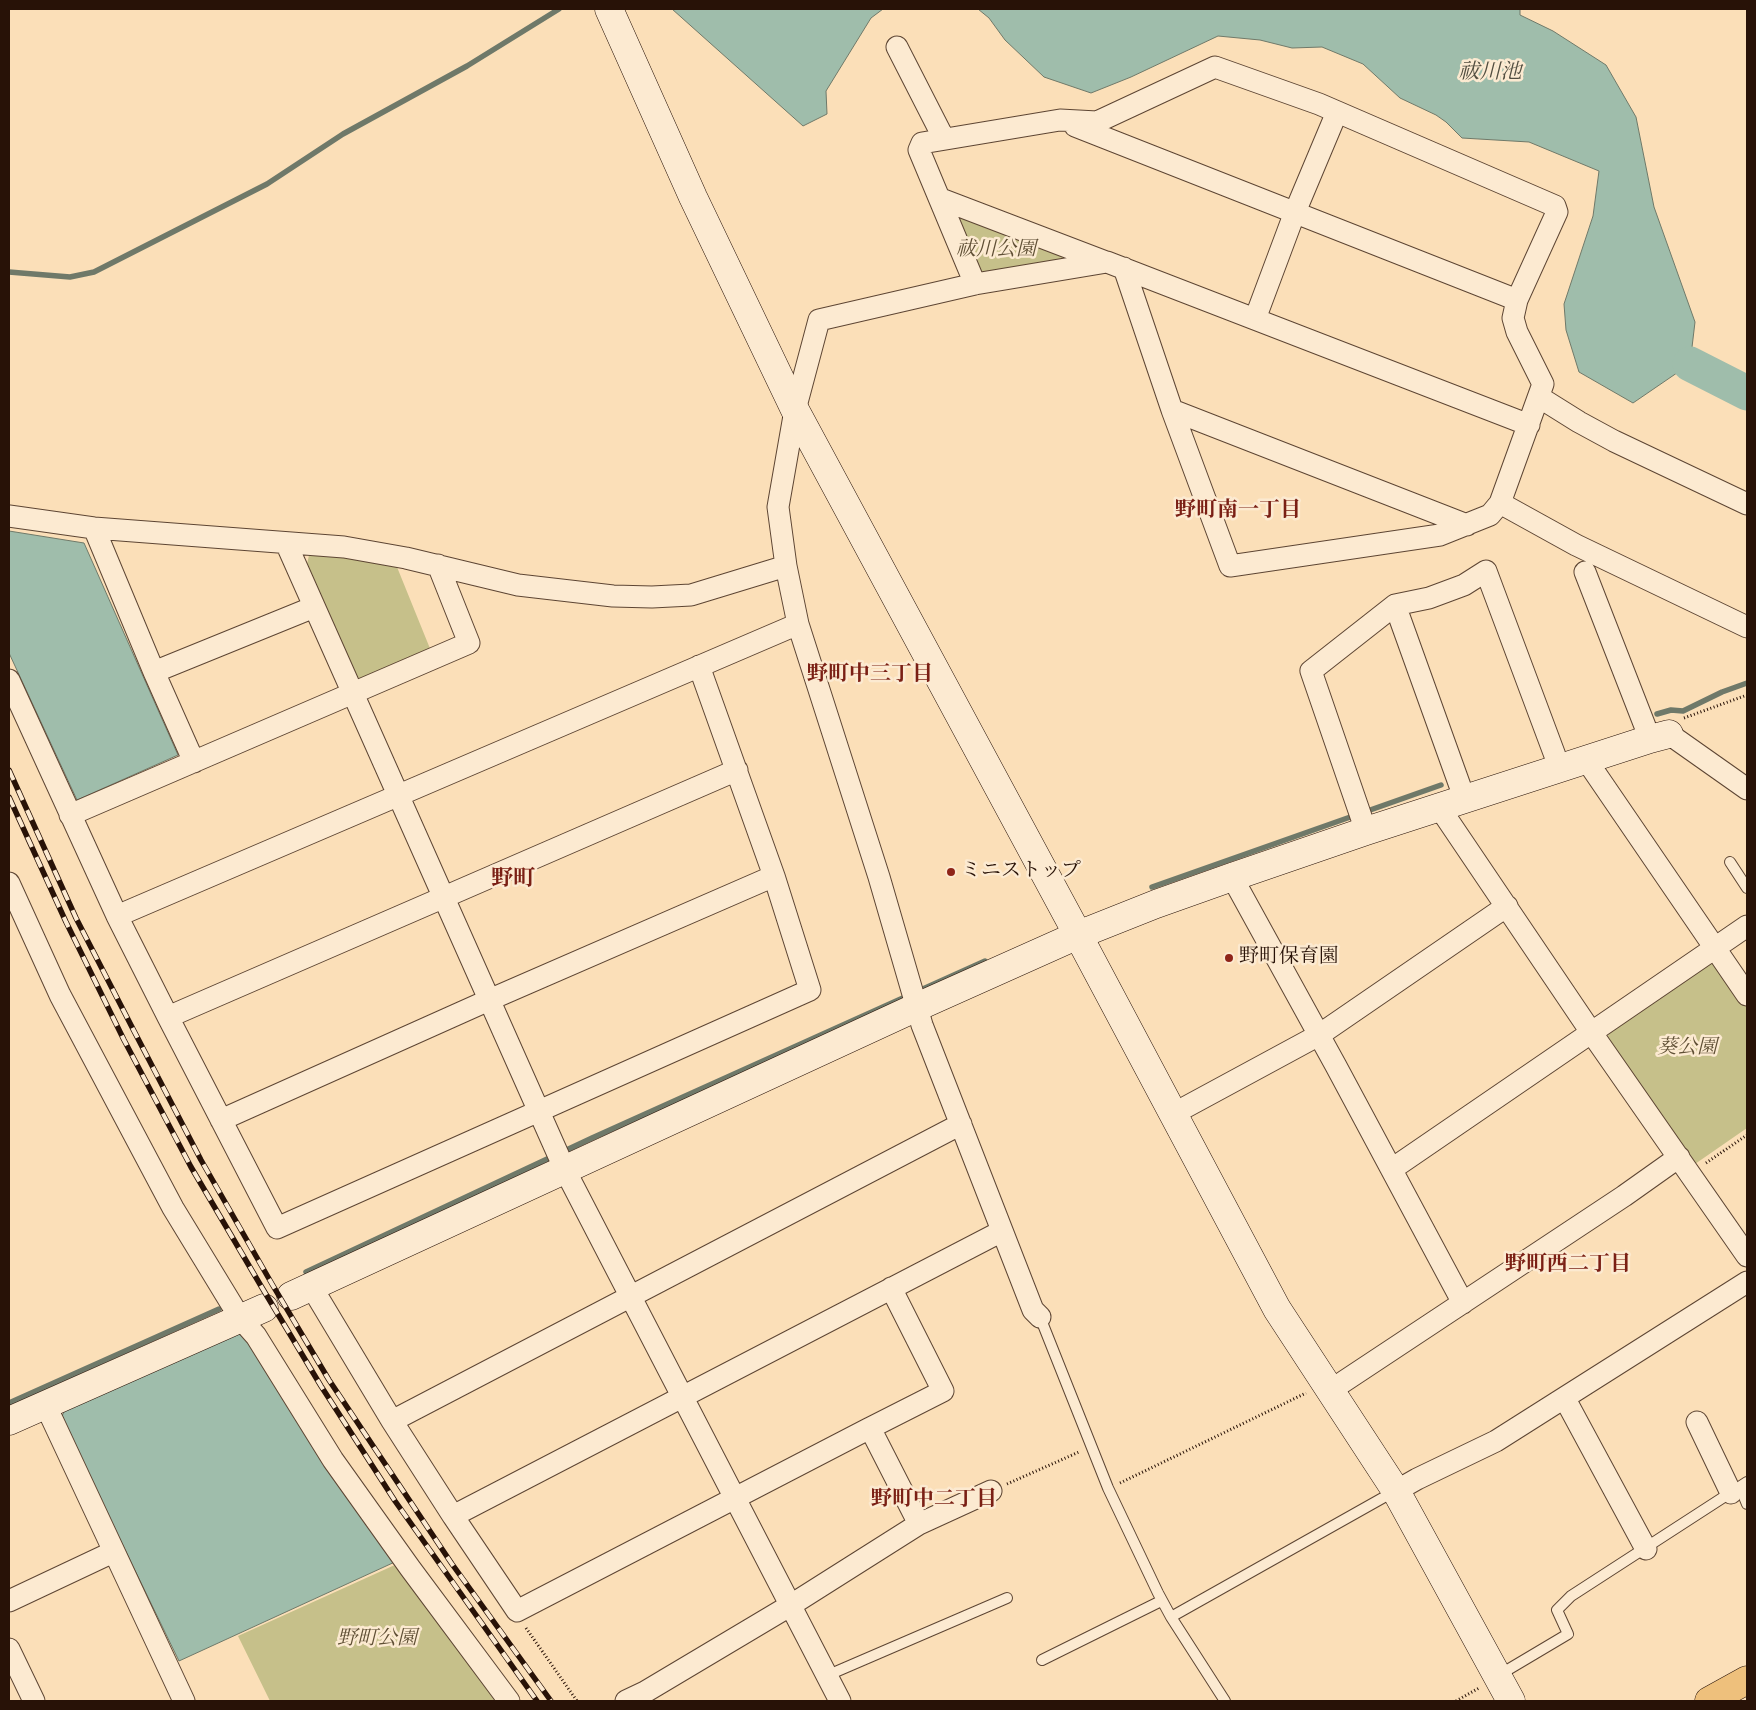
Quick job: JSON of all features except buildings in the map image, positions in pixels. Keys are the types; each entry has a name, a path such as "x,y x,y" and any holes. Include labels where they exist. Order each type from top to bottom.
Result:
{"main road":[{"path":"1709,1701 1747,1680"}],"street":[{"path":"608,9 698,206 795,410 1277,1309 1396,1491 1511,1701"},
{"path":"897,47 944,139"},
{"path":"974,284 941,199 919,150 922,143 1060,120 1097,122 1215,67 1310,100 1555,206 1557,212 1517,300 1513,318 1517,332 1543,384 1500,503 1490,515 1440,535 1230,566 1115,265"},
{"path":"1255,320 1337,112"},
{"path":"1060,120 1517,300"},
{"path":"941,199 1529,424"},
{"path":"1040,1317 1034,1310 922,1026 880,876 798,624 786,566 778,507 795,410 819,320 974,284 1115,265"},
{"path":"1539,397 1614,441 1747,504"},
{"path":"1172,410 1467,525"},
{"path":"1500,503 1576,545 1747,627"},
{"path":"9,516 94,528 344,547 406,558 518,585 613,596 691,595 786,566"},
{"path":"94,528 194,762"},
{"path":"286,543 561,1160 681,1397 840,1701"},
{"path":"70,815 469,643 438,565"},
{"path":"1365,828 1311,671 1395,605 1429,598 1464,585 1486,570 1560,769"},
{"path":"1586,572 1660,737 1747,789"},
{"path":"1395,605 1464,800"},
{"path":"154,672 314,607"},
{"path":"117,916 798,624"},
{"path":"9,680 117,916 277,1228 810,990 774,876 699,666"},
{"path":"891,1288 944,1391 517,1612 392,1421 301,1291 561,1160 914,997 1156,904 1365,828 1464,800 1660,737"},
{"path":"1587,761 1747,995"},
{"path":"168,1018 737,770"},
{"path":"1439,807 1591,1032 1747,1256"},
{"path":"221,1120 489,1000 774,876"},
{"path":"1232,877 1463,1303"},
{"path":"9,883 60,995 173,1208 252,1313 256,1336 334,1460 410,1568 509,1701"},
{"path":"1173,1114 1319,1035 1507,906"},
{"path":"1392,1169 1747,926"},
{"path":"392,1421 961,1124"},
{"path":"1328,1387 1463,1303 1624,1196 1685,1165"},
{"path":"453,1516 1002,1231"},
{"path":"1396,1491 1416,1479 1496,1442 1747,1282"},
{"path":"9,1421 252,1313"},
{"path":"1565,1399 1646,1550"},
{"path":"45,1404 184,1701"},
{"path":"1697,1422 1741,1491"},
{"path":"870,1428 919,1524"},
{"path":"626,1701 646,1692 791,1605 919,1524 991,1492"},
{"path":"9,1601 113,1552"},
{"path":"9,1649 34,1701"}],"lane":[{"path":"1730,862 1747,888"},
{"path":"1040,1317 1108,1488 1162,1601 1226,1701"},
{"path":"1171,1617 1396,1491"},
{"path":"1498,1676 1568,1634 1557,1610 1571,1596 1741,1491"},
{"path":"826,1676 1008,1598"},
{"path":"1042,1660 1162,1601"}],"path":[{"path":"1660,737 1671,723 1747,696"},
{"path":"1685,1165 1747,1135"},
{"path":"1108,1488 1328,1387"},
{"path":"991,1492 1092,1446"},
{"path":"517,1612 521,1621 577,1701"}],"green space":[{"name":"祓川公園","path":"960,213 1079,259 987,276 977,270 953,216"},
{"path":"310,551 350,553 397,567 431,651 365,681 357,677 307,564"},
{"name":"葵公園","path":"1708,961 1718,966 1747,1008 1747,1128 1695,1164 1607,1040 1610,1028"},
{"name":"野町公園","path":"397,1564 499,1701 270,1701 238,1636"}],"water":[{"path":"672,9 883,9 871,18 826,91 827,114 803,126"},
{"name":"祓川池","path":"978,9 1520,9 1520,15 1553,31 1606,65 1636,117 1654,207 1695,322 1690,364 1633,403 1579,372 1566,330 1564,304 1593,216 1599,171 1529,142 1462,138 1436,115 1400,98 1363,64 1322,47 1292,48 1260,40 1218,36 1131,77 1091,93 1044,77 1005,40 989,18"},
{"path":"9,531 84,543 178,755 77,800 9,653"},
{"path":"242,1332 397,1561 179,1661 61,1418 65,1410"}],"waterway":[{"path":"9,272 70,277 94,272 267,184 343,134 467,66 559,9"},
{"path":"1690,364 1747,393"},
{"path":"1657,714 1671,710 1683,711 1722,692 1747,683"},
{"path":"1152,887 1441,785"},
{"path":"306,1272 592,1138 985,961"},
{"path":"9,1403 219,1309"}],"railway":[{"path":"9,770 76,918 201,1160 272,1284 329,1380 452,1564 551,1701"},
{"path":"9,797 66,922 124,1040 191,1167 321,1386 395,1501 537,1701"}],"place":[{"name":"ミニストップ","path":"951,872"},
{"name":"野町保育園","path":"1229,958"}],"district":[{"name":"野町南一丁目","path":"1238,512"},
{"name":"野町中三丁目","path":"870,676"},
{"name":"野町","path":"513,881"},
{"name":"野町西二丁目","path":"1568,1266"},
{"name":"野町中二丁目","path":"934,1501"}]}
